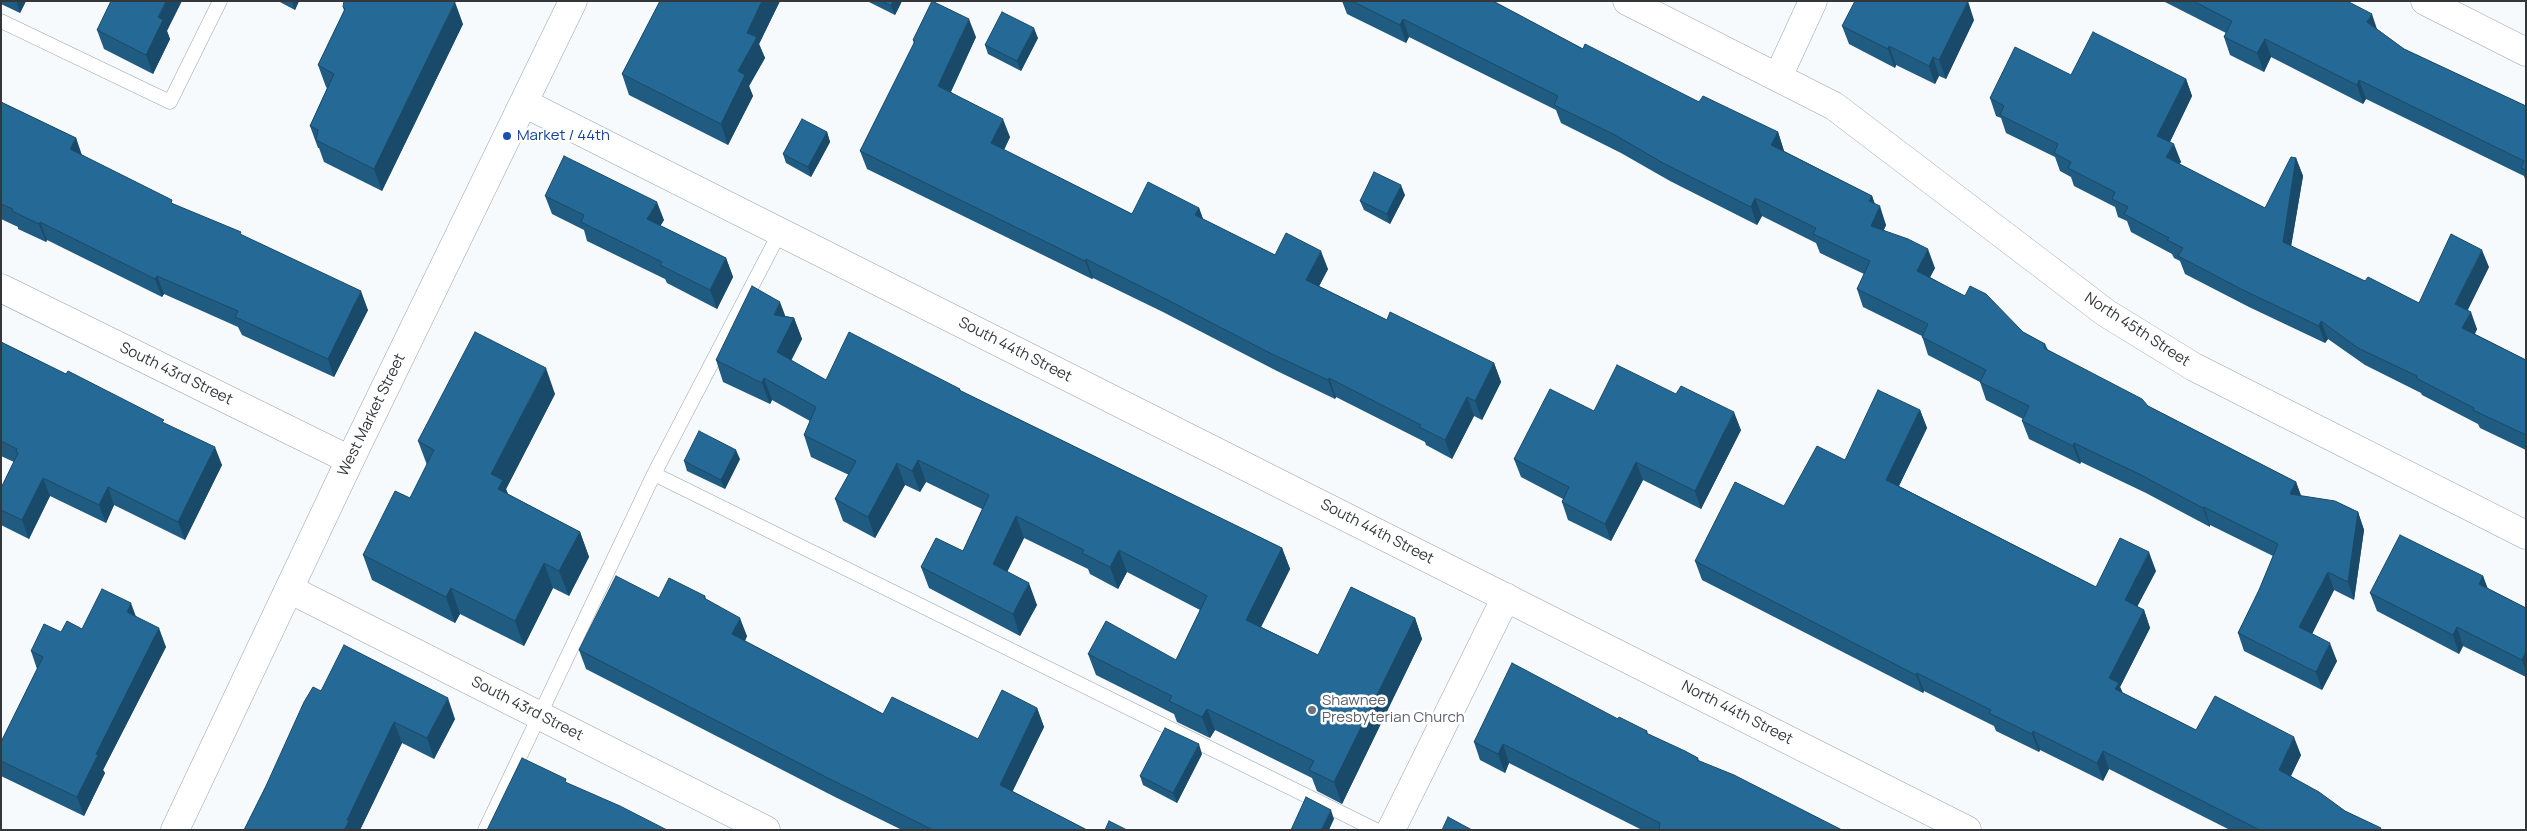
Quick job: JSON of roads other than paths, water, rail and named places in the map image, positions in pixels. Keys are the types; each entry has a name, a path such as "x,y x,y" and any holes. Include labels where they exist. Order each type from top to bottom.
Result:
{"street":[{"name":"West Market Street","path":"175,830 288,589 573,1"},
{"name":"North 45th Street","path":"1627,1 1834,106 2106,313 2178,357 2526,535"},
{"path":"1778,77 1813,1"},
{"path":"2425,1 2526,52"},
{"name":"South 44th Street","path":"524,103 1506,597"},
{"name":"South 43rd Street","path":"1,288 350,460"},
{"name":"South 43rd Street","path":"288,589 766,830"},
{"path":"1390,830 1506,597"},
{"name":"North 44th Street","path":"1506,597 1968,830"}],"lane":[{"path":"1,20 170,102 220,1"},
{"path":"485,830 654,474 780,232"},
{"path":"654,474 1376,830"}],"place":[{"name":"Market / 44th","path":"507,136"},
{"name":"Shawnee Presbyterian Church","path":"1312,710"}]}
